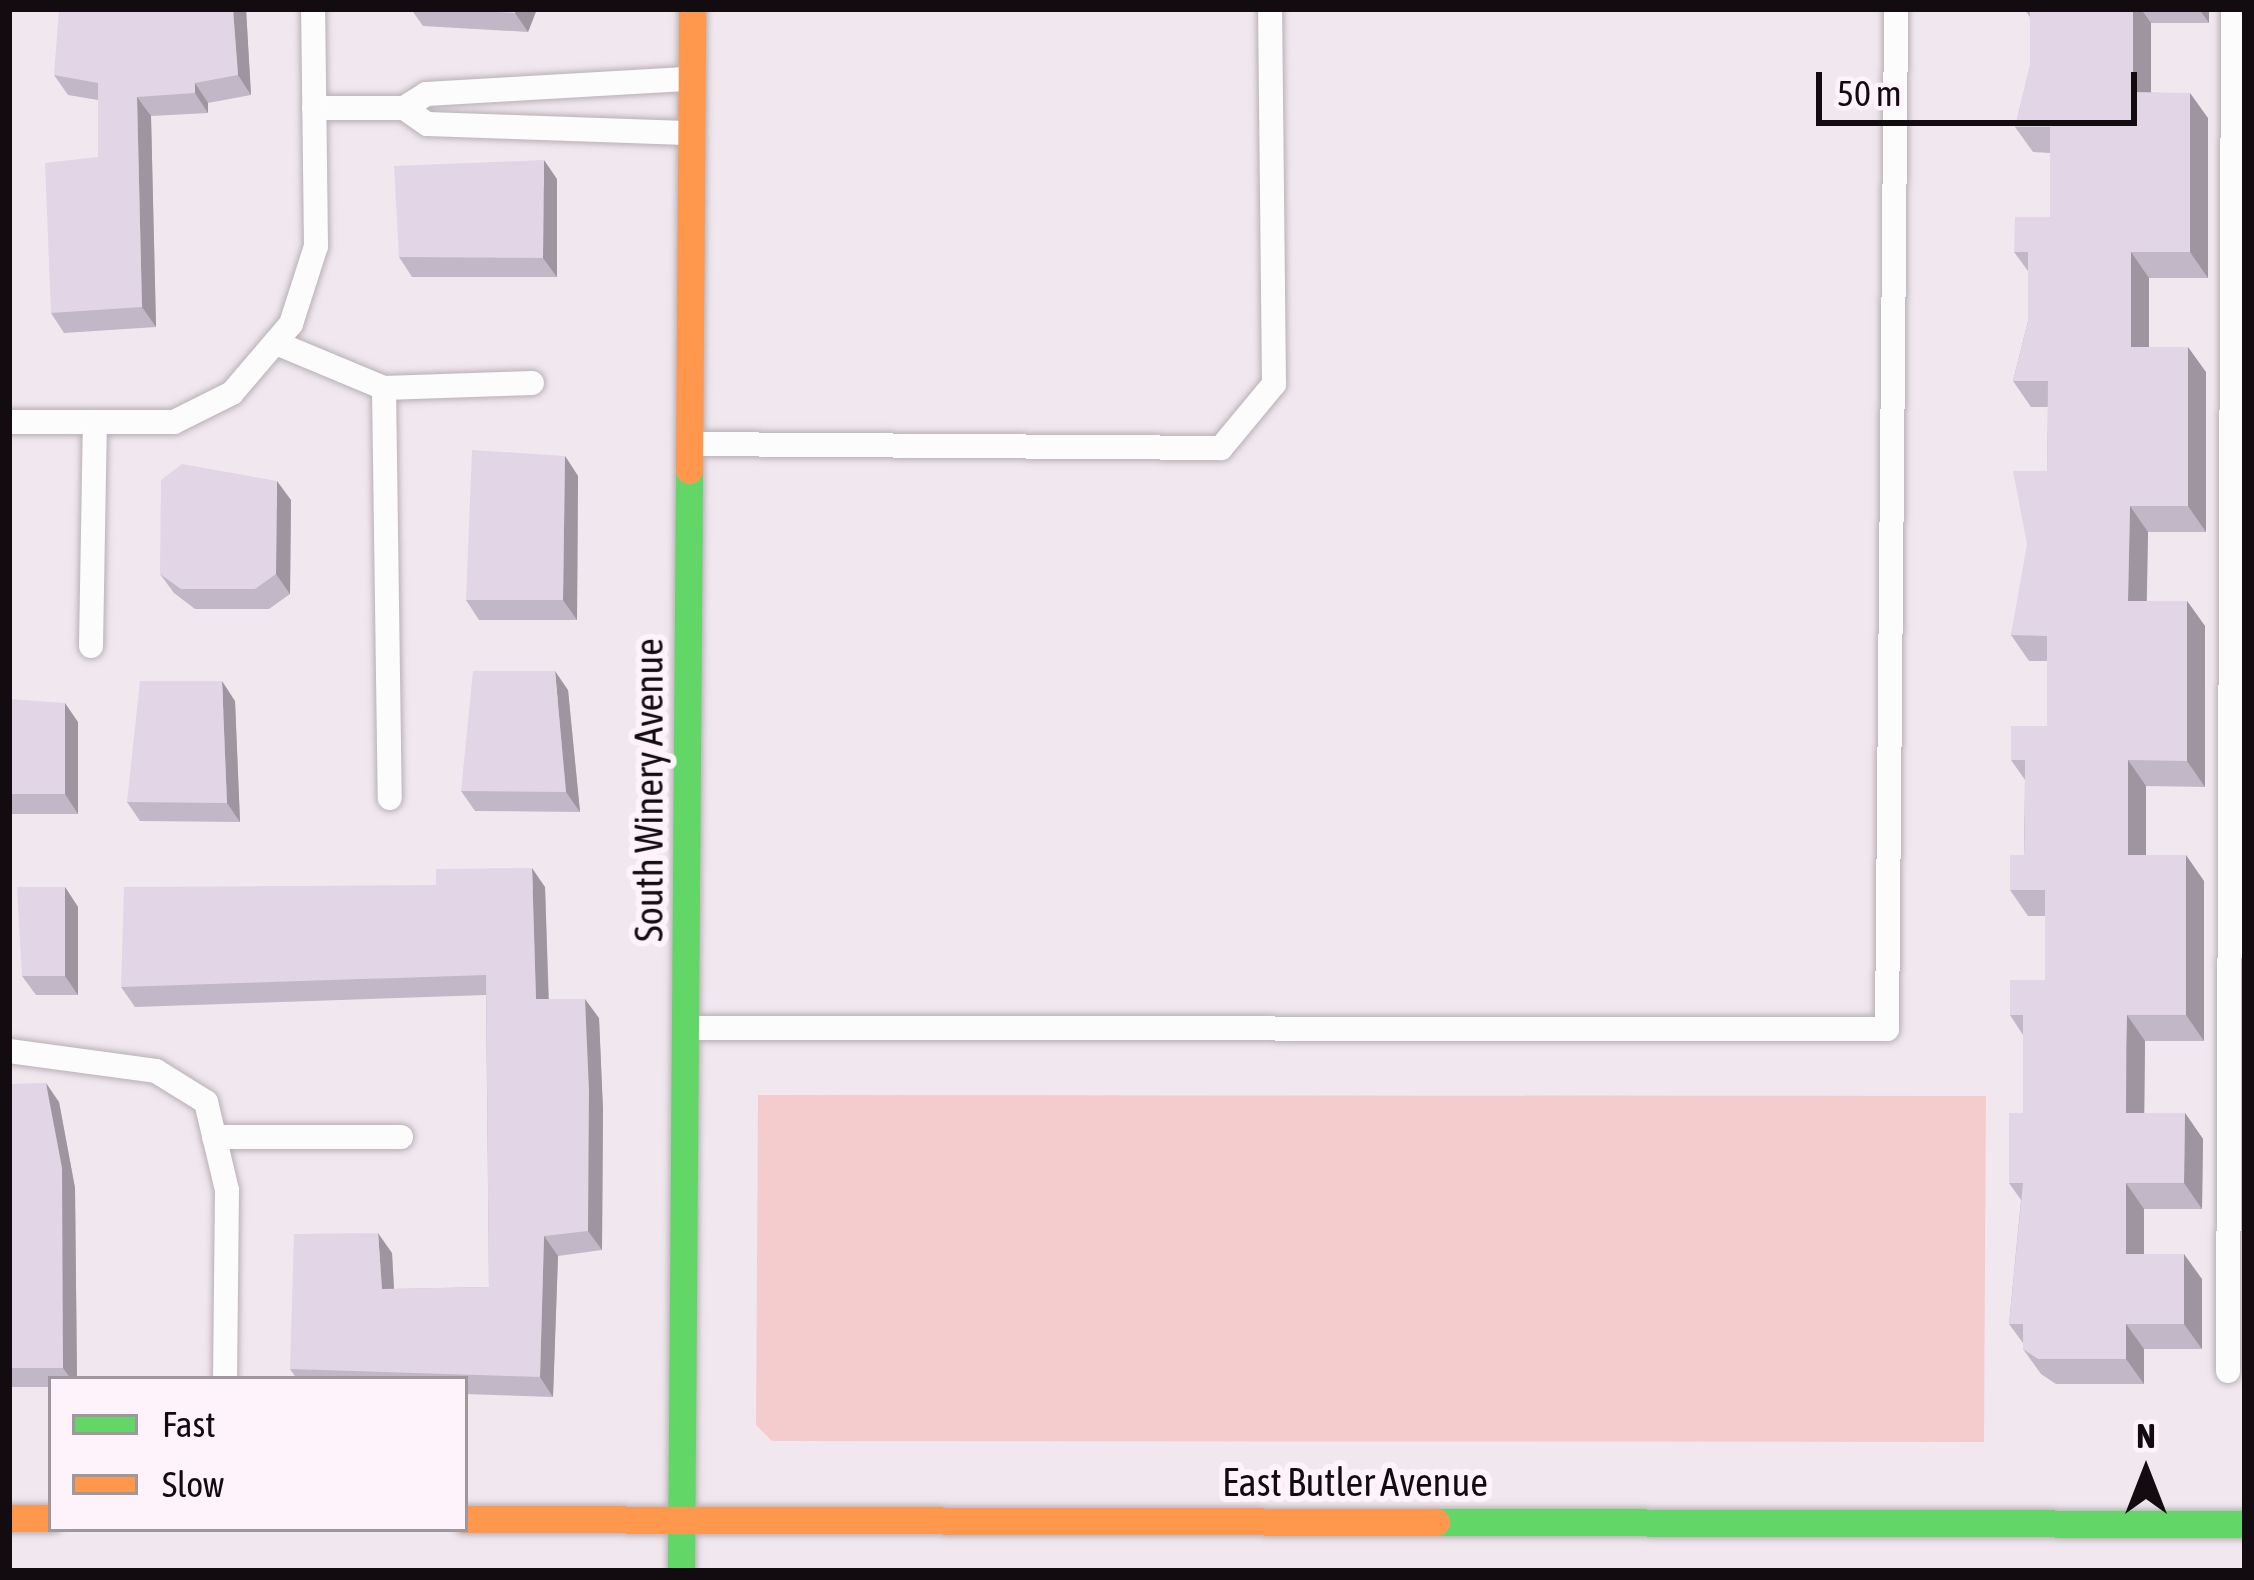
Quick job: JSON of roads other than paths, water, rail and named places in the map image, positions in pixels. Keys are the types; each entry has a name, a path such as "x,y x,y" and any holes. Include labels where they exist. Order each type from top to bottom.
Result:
{"street":[{"name":"South Winery Avenue","path":"681,1571 692,9"},
{"path":"9,1518 48,1518"},
{"name":"East Butler Avenue","path":"468,1519 2245,1524"}],"lane":[{"path":"9,422 174,422 232,393 276,343 316,246 313,9"},
{"path":"690,444 1221,448 1274,384 1270,9"},
{"path":"686,1028 1887,1029 1897,9"},
{"path":"2228,1371 2237,1118 2239,351 2233,9"},
{"path":"314,108 404,108 426,94 692,79"},
{"path":"560,90 560,126"},
{"path":"404,108 427,124 692,133"},
{"path":"276,343 384,388 532,383"},
{"path":"384,388 389,798"},
{"path":"91,646 95,422"},
{"path":"9,1051 156,1071 206,1102 227,1190 225,1376"},
{"path":"214,1137 401,1137"}]}
